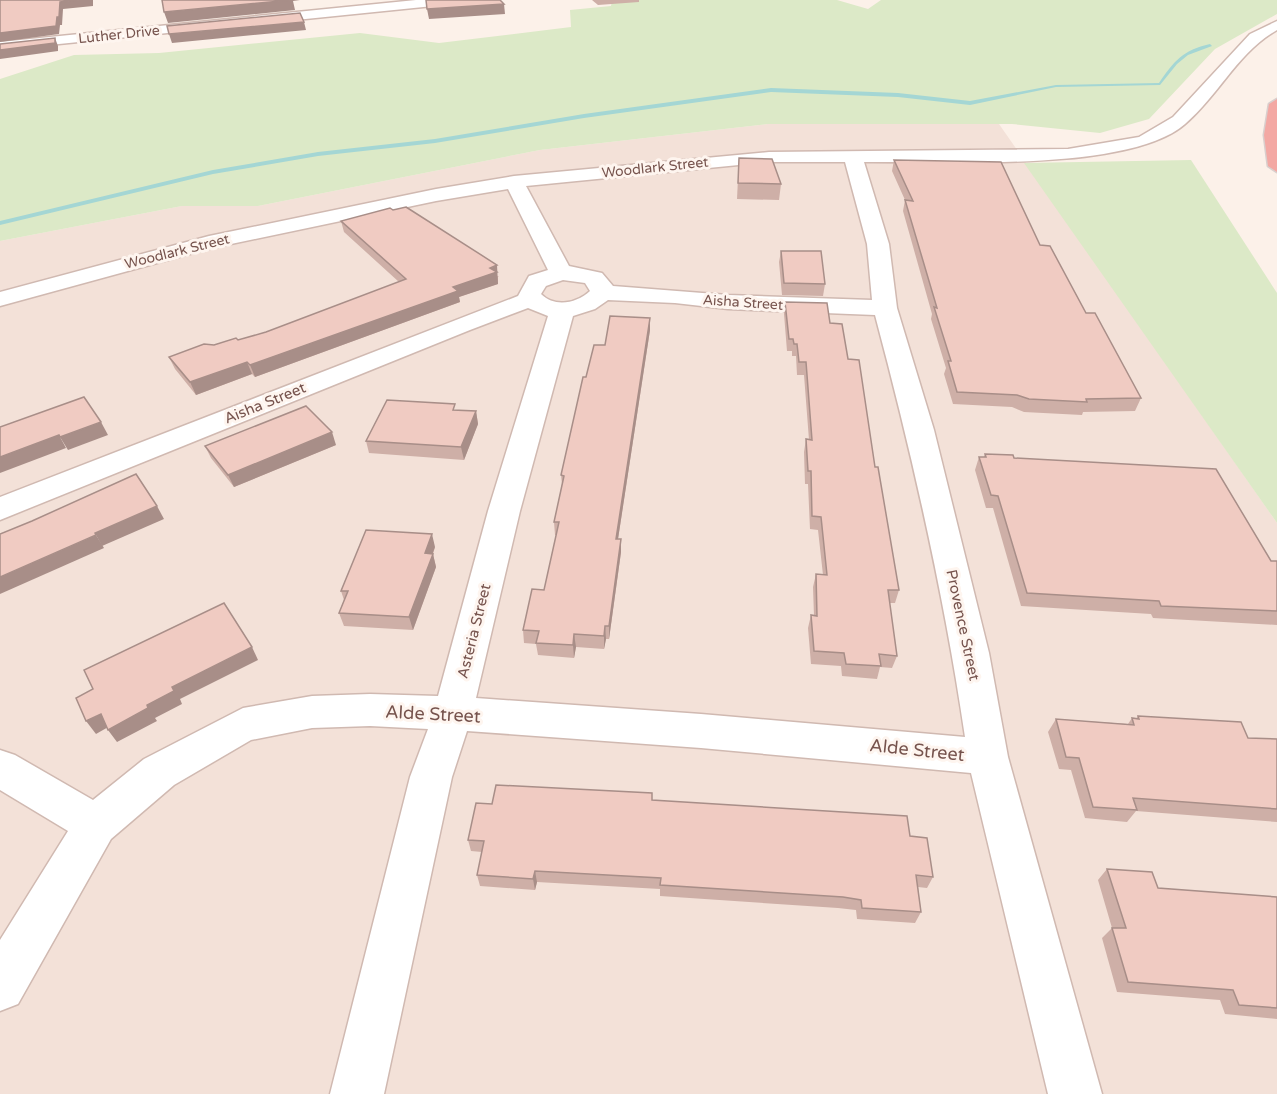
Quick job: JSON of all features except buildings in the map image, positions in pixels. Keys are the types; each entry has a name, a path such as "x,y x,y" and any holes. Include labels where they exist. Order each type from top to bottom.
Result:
{"highway":[{"path":"1277,104 1273,135 1277,166"}],"street":[{"name":"Luther Drive","path":"0,46 267,13 453,0"},
{"name":"Woodlark Street","path":"0,299 209,242 436,195 514,182 708,161 853,156 1068,154 1144,141 1179,121 1238,53 1255,37 1277,25"},
{"name":"Provence Street","path":"853,156 878,244 885,308 920,430 966,631 988,757 1075,1094"},
{"path":"514,182 551,294 587,275 598,281 602,287 602,293"},
{"name":"Aisha Street","path":"0,509 551,294 590,304 602,293 675,296 728,302 885,308"},
{"name":"Asteria Street","path":"357,1094 431,777 453,714 504,511 551,294"},
{"name":"Alde Street","path":"0,986 96,825 159,772 243,725 312,712 370,710 724,733 988,757"},
{"path":"0,768 96,825"}],"shaded area":[{"path":"768,124 999,124 1277,523 1277,1094 0,1094 0,241 182,206 258,206 540,150"}],"green space":[{"path":"612,0 837,0 868,9 881,0 1277,0 1277,14 1215,49 1149,119 1100,133 1012,124 768,124 540,150 258,206 182,206 0,241 0,79 74,55 159,53 360,33 439,43 571,27 570,10 611,6"},
{"path":"1191,160 1277,293 1277,523 1024,163"}],"waterway":[{"path":"0,223 213,172 318,154 435,141 584,116 771,90 898,95 970,103 1056,86 1160,84 1175,63 1186,54 1210,45"}]}
